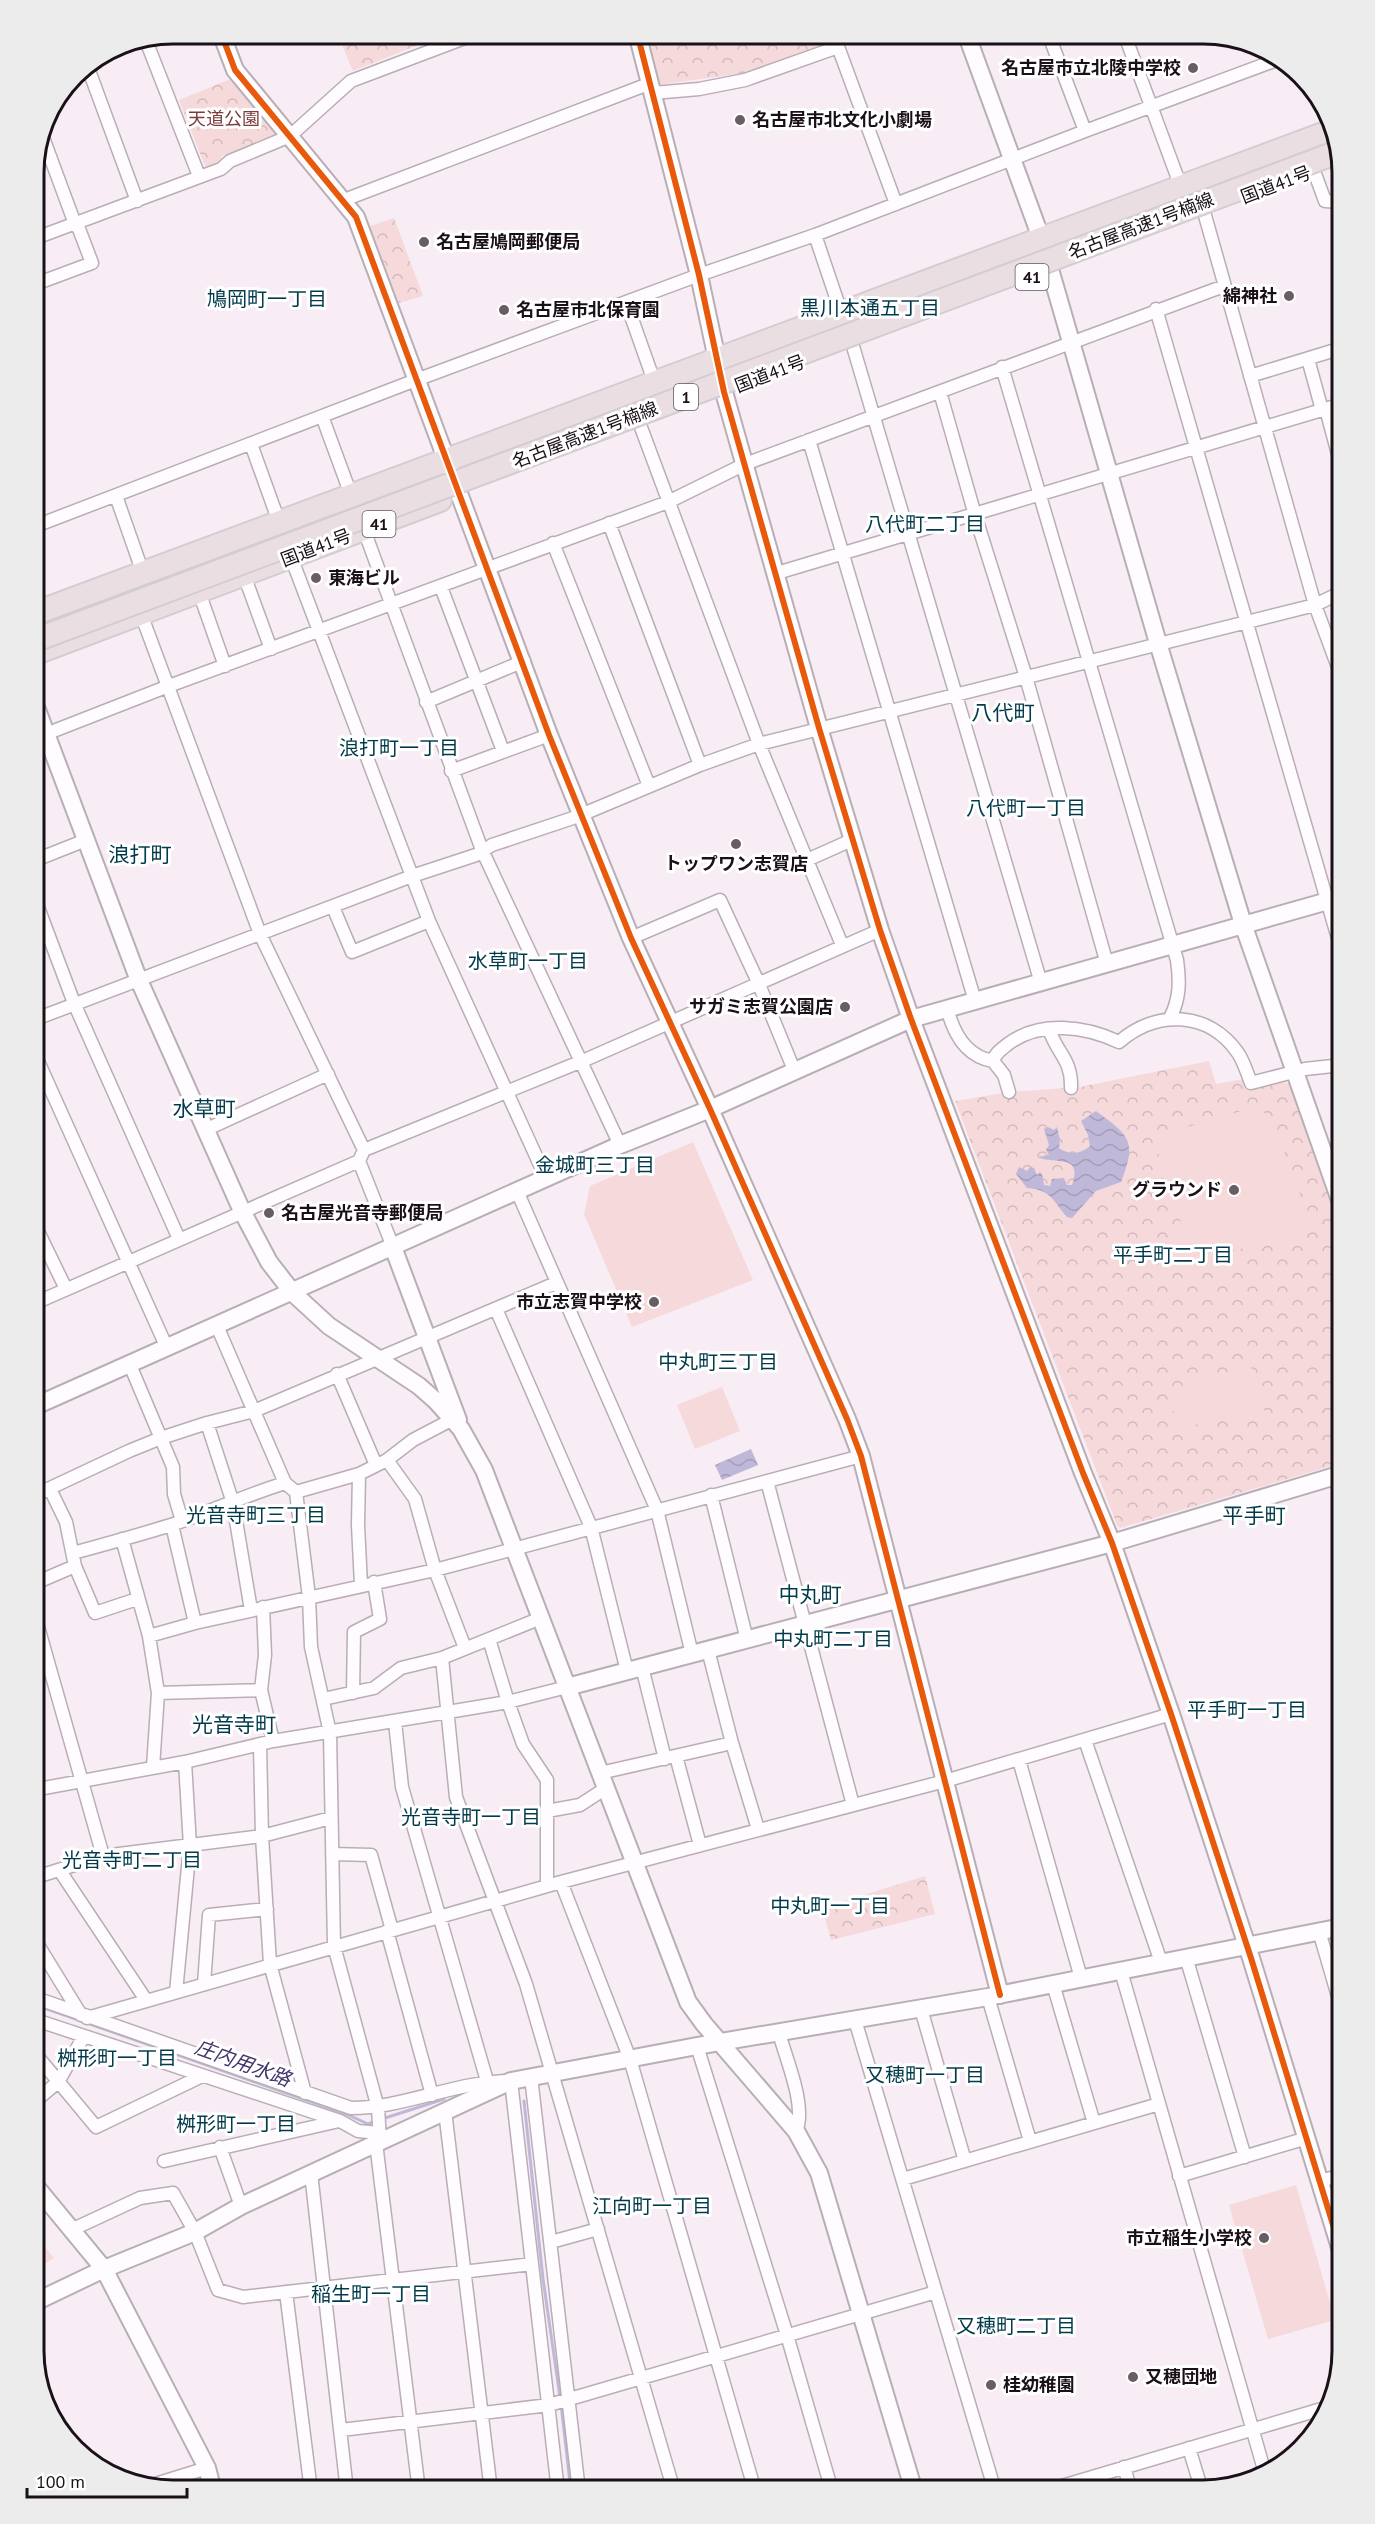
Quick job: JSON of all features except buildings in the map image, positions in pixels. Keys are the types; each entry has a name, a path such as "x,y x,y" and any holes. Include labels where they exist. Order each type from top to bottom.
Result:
{"highway":[{"name":"国道41号","path":"44,610 654,381 1325,133"},
{"name":"名古屋高速1号楠線","path":"44,624 1327,141"},
{"name":"名古屋高速1号楠線","path":"44,637 1330,155"},
{"name":"国道41号","path":"44,650 364,530 639,422 1331,164"}],"street":[{"path":"225,44 235,70 357,217 416,380 524,661 549,735 631,938 848,1419 861,1456 945,1781 1030,2141"},
{"path":"44,235 221,169 230,160 290,136 351,81 449,44"},
{"path":"640,44 699,275 724,392 819,728 880,930 911,1019 1083,1473 1112,1543 1246,1944 1332,2221"},
{"path":"837,44 896,204"},
{"path":"970,44 1041,238 1158,643 1243,924 1332,1177"},
{"path":"1052,44 1085,131"},
{"path":"1128,44 1181,187"},
{"path":"148,46 200,176"},
{"path":"344,200 652,88 699,88 744,80 838,47"},
{"path":"44,523 416,380 699,275 816,235 1270,63"},
{"path":"90,73 137,201"},
{"path":"44,281 92,263 46,148"},
{"path":"1314,171 1325,201 1332,201"},
{"path":"1204,212 1315,605 1332,651"},
{"path":"816,235 842,312"},
{"path":"44,735 166,687 668,502 745,464 1156,309 1224,286"},
{"path":"626,302 654,381"},
{"path":"1156,309 1247,622 1332,890"},
{"path":"852,343 1041,983"},
{"path":"1250,376 1332,351"},
{"path":"1308,359 1332,436"},
{"path":"1002,367 1173,945 1180,981 1178,996 1170,1018"},
{"path":"940,392 975,515 1026,677 1107,964"},
{"path":"777,573 1332,407"},
{"path":"322,416 351,495"},
{"path":"639,422 759,744 842,945"},
{"path":"809,440 975,1001"},
{"path":"251,444 279,522"},
{"path":"116,496 143,573"},
{"path":"609,523 700,765"},
{"path":"364,530 482,850 620,1145"},
{"path":"553,543 649,786"},
{"path":"291,557 429,921 546,1178"},
{"path":"244,575 271,649"},
{"path":"441,587 503,751"},
{"path":"199,592 225,666"},
{"path":"44,1016 138,978 582,815 700,765 759,744 1315,605 1332,597"},
{"path":"141,614 166,687 260,934 328,1074 361,1156 393,1247 429,1338 457,1424 484,1470 688,2002 704,2024 796,2131 819,2174 911,2481"},
{"path":"426,702 524,661"},
{"path":"452,771 549,735"},
{"path":"44,746 86,840 138,978 242,1211 269,1262 293,1293 329,1326 418,1386 457,1424"},
{"path":"44,857 86,840"},
{"path":"807,860 854,840"},
{"path":"631,938 720,900 758,982 794,1070"},
{"path":"44,1400 130,1365 620,1145 710,1109 911,1019 1332,900"},
{"path":"333,907 351,952 429,921"},
{"path":"44,924 74,1004 178,1239"},
{"path":"44,1299 505,1092 880,930"},
{"path":"949,1015 957,1034 967,1049 981,1059 993,1061 1004,1075 1009,1092"},
{"path":"993,1061 994,1055 1010,1042 1026,1034 1049,1029 1089,1030 1119,1042 1145,1024 1170,1018 1202,1024 1217,1032 1238,1053 1251,1083 1296,1071 1332,1066"},
{"path":"1049,1029 1054,1045 1070,1067 1071,1088"},
{"path":"44,1074 167,1348"},
{"path":"205,1130 328,1074"},
{"path":"517,1191 657,1510 700,1652 732,1743 758,1829"},
{"path":"44,1244 66,1289"},
{"path":"44,1491 129,1451 207,1423 254,1411 556,1283"},
{"path":"496,1309 591,1527 634,1669 671,1757 700,1845"},
{"path":"217,1326 276,1466 285,1483 296,1492 309,1597 311,1647 330,1733 334,1946 378,2112 394,2280 418,2480"},
{"path":"130,1365 173,1467 177,1523 195,1623"},
{"path":"337,1374 382,1462 415,1499 435,1570 465,1648"},
{"path":"207,1423 233,1503 257,1609 265,1655 261,1690 273,1741"},
{"path":"296,1492 359,1474 382,1462 413,1440 457,1424"},
{"path":"149,1636 195,1623 435,1570 861,1456"},
{"path":"359,1474 358,1525 361,1585"},
{"path":"44,1788 185,1762 273,1741 508,1702 1112,1543 1332,1477"},
{"path":"767,1481 853,1805"},
{"path":"73,1553 177,1523 233,1503 248,1494 285,1483"},
{"path":"50,1489 66,1521 75,1566 95,1613 137,1599"},
{"path":"711,1496 747,1640"},
{"path":"122,1539 149,1636 158,1694 153,1767"},
{"path":"44,1579 75,1566"},
{"path":"352,1693 354,1632 380,1620 374,1582"},
{"path":"323,1699 374,1688 401,1668 441,1658 541,1618"},
{"path":"489,1639 523,1744 547,1780 547,1886"},
{"path":"44,1647 103,1856"},
{"path":"441,1658 456,1797 526,1984 671,2480"},
{"path":"158,1694 261,1690"},
{"path":"84,2017 561,1882 945,1781 1171,1714"},
{"path":"395,1722 402,1787 487,2081"},
{"path":"1085,1740 1161,1962"},
{"path":"547,1811 580,1805 603,1781 671,1757 732,1743"},
{"path":"260,1745 262,1836 270,1964 304,2093"},
{"path":"1019,1760 1082,1978"},
{"path":"176,1992 190,1846 185,1762"},
{"path":"44,1875 103,1856 262,1836 331,1818"},
{"path":"332,1854 371,1855 432,2095"},
{"path":"60,1871 146,2000"},
{"path":"561,1882 630,2059 752,2481"},
{"path":"204,1984 209,1916 267,1909"},
{"path":"44,2001 304,2093 351,2108 378,2112 487,2081 511,2081 697,2046 921,2010 1332,1929"},
{"path":"1319,1931 1332,1976"},
{"path":"44,1954 84,2017"},
{"path":"1186,1957 1245,2157"},
{"path":"1121,1971 1263,2465"},
{"path":"1053,1984 1094,2122"},
{"path":"921,2010 965,2161"},
{"path":"855,2020 992,2481"},
{"path":"44,2023 340,2121 358,2132 379,2136"},
{"path":"779,2033 801,2109 800,2124 796,2131"},
{"path":"44,2094 58,2082 84,2036"},
{"path":"697,2046 787,2335 829,2481"},
{"path":"44,2065 96,2127 202,2076"},
{"path":"531,2077 578,2480"},
{"path":"44,2298 195,2232 379,2136 445,2111 511,2081"},
{"path":"511,2081 557,2480"},
{"path":"903,2180 1159,2104"},
{"path":"445,2111 491,2480"},
{"path":"164,2162 220,2147 340,2121"},
{"path":"1179,2176 1307,2138"},
{"path":"220,2147 241,2206"},
{"path":"311,2173 346,2480"},
{"path":"1320,2181 1332,2178"},
{"path":"71,2230 140,2199 173,2193 195,2232 218,2290 243,2297 532,2264"},
{"path":"44,2197 104,2270 207,2468 210,2480"},
{"path":"551,2242 598,2229"},
{"path":"285,2292 310,2480"},
{"path":"341,2430 568,2401 936,2292"},
{"path":"1084,2481 1253,2429 1315,2414"},
{"path":"1189,2448 1199,2481"},
{"path":"1124,2467 1128,2481"},
{"path":"169,2480 207,2468"}],"green space":[{"path":"342,44 420,44 353,71"},
{"path":"647,44 827,44 745,73 657,85"},
{"name":"天道公園","path":"233,78 277,131 276,136 222,156 218,165 209,169 205,166 179,100"},
{"path":"394,218 423,296 399,303 370,226"},
{"path":"1209,1061 1216,1084 1244,1079 1246,1088 1279,1081 1290,1084 1332,1208 1332,1466 1120,1528 1117,1525 955,1101 1009,1092 1080,1087"},
{"name":"グラウンド","path":"1258,1106 1274,1123 1313,1230 1258,1246 1201,1255 1188,1244 1157,1150 1170,1132"},
{"path":"693,1142 753,1280 632,1327 584,1214 590,1186"},
{"path":"1244,1366 1251,1367 1265,1413 1225,1418 1178,1429 1168,1392"},
{"path":"722,1387 740,1431 695,1449 677,1405"},
{"path":"925,1876 935,1914 831,1940 822,1908"},
{"path":"1296,2185 1332,2310 1332,2321 1268,2339 1229,2205"},
{"path":"44,2245 54,2258 44,2265"}],"water":[{"path":"1096,1111 1116,1127 1127,1140 1129,1157 1126,1168 1121,1182 1096,1191 1072,1218 1067,1217 1051,1197 1042,1191 1027,1188 1016,1174 1019,1167 1027,1171 1030,1167 1034,1168 1037,1175 1040,1172 1042,1174 1044,1185 1050,1186 1052,1179 1064,1178 1067,1185 1072,1185 1074,1168 1071,1164 1037,1157 1049,1155 1046,1150 1049,1145 1044,1129 1048,1127 1054,1130 1057,1127 1059,1148 1071,1153 1082,1151 1090,1146 1088,1135 1081,1121"},
{"path":"751,1449 758,1465 722,1480 715,1465"}],"waterway":[{"name":"庄内用水路","path":"44,2008 346,2114 368,2124 376,2121"},
{"name":"庄内用水路","path":"382,2119 444,2099"},
{"name":"庄内用水路","path":"524,2101 543,2279 560,2397"},
{"name":"庄内用水路","path":"561,2404 570,2480"}],"cycle path":[{"path":"225,44 235,70 356,217 549,735 631,938 710,1109 847,1419 861,1456 1000,1995"},
{"path":"640,44 699,275 724,392 819,728 880,930 911,1019 1083,1473 1112,1543 1251,1958 1332,2221"}],"place":[{"name":"名古屋市立北陵中学校","path":"1193,68"},
{"name":"名古屋市北文化小劇場","path":"740,120"},
{"name":"名古屋鳩岡郵便局","path":"424,242"},
{"name":"綿神社","path":"1289,296"},
{"name":"名古屋市北保育園","path":"504,310"},
{"name":"東海ビル","path":"316,578"},
{"name":"トップワン志賀店","path":"736,844"},
{"name":"サガミ志賀公園店","path":"845,1007"},
{"name":"グラウンド","path":"1234,1190"},
{"name":"名古屋光音寺郵便局","path":"269,1213"},
{"name":"市立志賀中学校","path":"654,1302"},
{"name":"市立稲生小学校","path":"1264,2238"},
{"name":"又穂団地","path":"1133,2377"},
{"name":"桂幼稚園","path":"991,2385"}],"district":[{"name":"鳩岡町一丁目","path":"267,299"},
{"name":"黒川本通五丁目","path":"870,308"},
{"name":"八代町二丁目","path":"925,524"},
{"name":"八代町","path":"1003,713"},
{"name":"浪打町一丁目","path":"399,748"},
{"name":"八代町一丁目","path":"1026,808"},
{"name":"浪打町","path":"140,855"},
{"name":"水草町一丁目","path":"528,961"},
{"name":"水草町","path":"204,1109"},
{"name":"金城町三丁目","path":"595,1165"},
{"name":"平手町二丁目","path":"1173,1255"},
{"name":"中丸町三丁目","path":"718,1362"},
{"name":"光音寺町三丁目","path":"256,1515"},
{"name":"平手町","path":"1254,1516"},
{"name":"中丸町","path":"810,1595"},
{"name":"中丸町二丁目","path":"833,1639"},
{"name":"平手町一丁目","path":"1247,1710"},
{"name":"光音寺町","path":"234,1725"},
{"name":"光音寺町一丁目","path":"471,1817"},
{"name":"光音寺町二丁目","path":"132,1860"},
{"name":"中丸町一丁目","path":"830,1906"},
{"name":"桝形町一丁目","path":"117,2058"},
{"name":"又穂町一丁目","path":"925,2075"},
{"name":"桝形町一丁目","path":"236,2124"},
{"name":"江向町一丁目","path":"652,2206"},
{"name":"稲生町一丁目","path":"371,2294"},
{"name":"又穂町二丁目","path":"1016,2326"}]}
